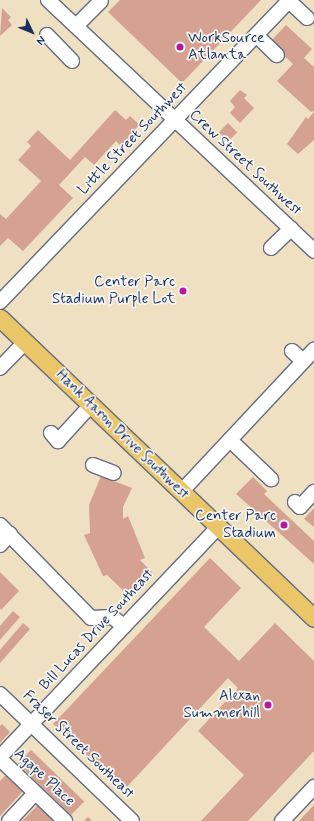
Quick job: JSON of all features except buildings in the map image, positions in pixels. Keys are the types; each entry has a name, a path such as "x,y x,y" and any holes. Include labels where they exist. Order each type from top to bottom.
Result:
{"main road":[{"name":"Hank Aaron Drive Southwest","path":"0,318 314,618"}],"street":[{"name":"Crew Street Southwest","path":"48,0 314,251"},
{"path":"290,0 307,18"},
{"name":"Little Street Southwest","path":"0,302 290,0"},
{"path":"76,26 101,1"},
{"path":"47,35 72,61"},
{"path":"256,35 277,55"},
{"path":"271,248 291,229"},
{"path":"0,368 25,342"},
{"path":"181,492 314,350"},
{"path":"292,351 303,362"},
{"path":"51,433 58,440 91,405"},
{"path":"230,440 272,479"},
{"path":"93,465 114,473"},
{"path":"295,502 300,507 314,492"},
{"name":"Bill Lucas Drive Southeast","path":"0,758 218,527"},
{"path":"3,535 91,618 112,617 124,626"},
{"name":"Fraser Street Southeast","path":"0,694 132,821"},
{"name":"Agape Place","path":"0,758 65,821"},
{"path":"282,821 314,787"},
{"path":"9,821 35,793"}],"place":[{"name":"WorkSource Atlanta","path":"180,47"},
{"name":"Center Parc Stadium Purple Lot","path":"183,291"},
{"name":"Center Parc Stadium","path":"284,525"},
{"name":"Alexan Summerhill","path":"268,705"}]}
